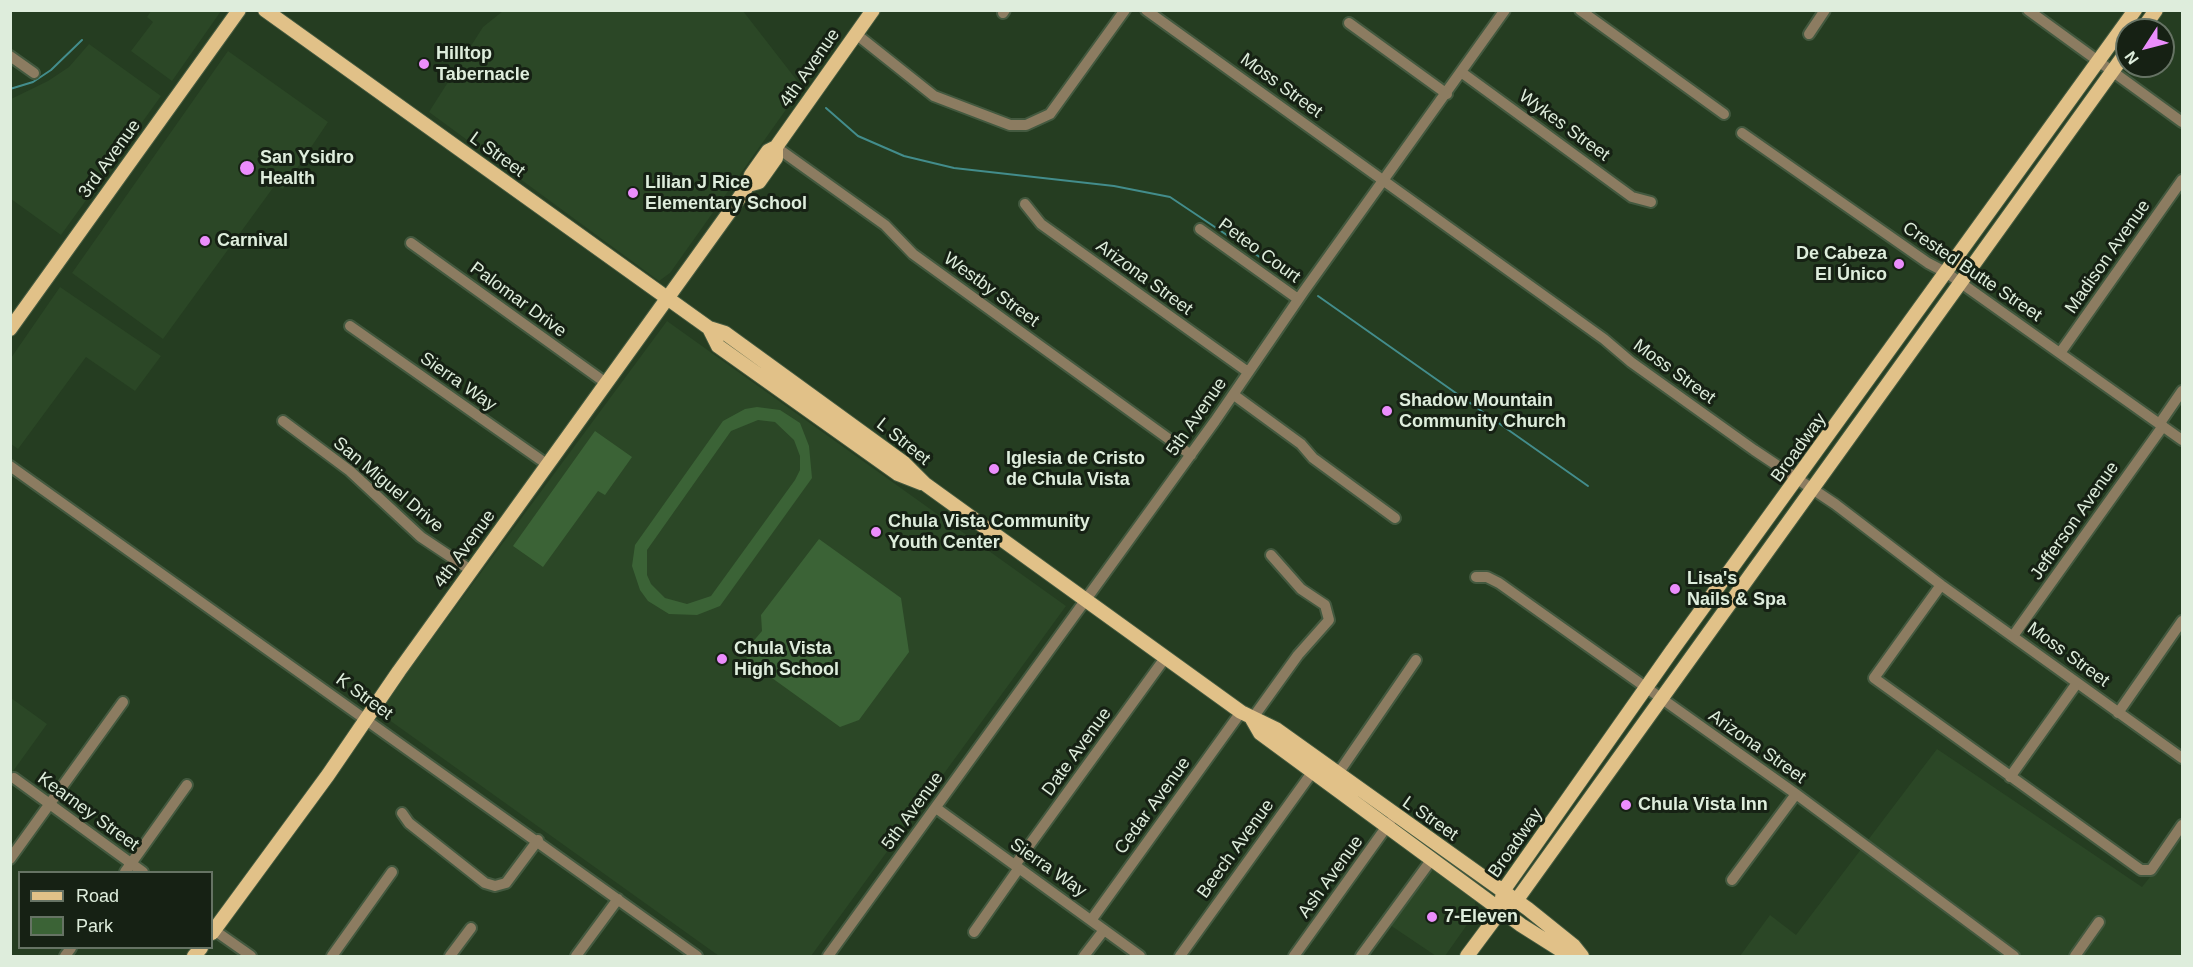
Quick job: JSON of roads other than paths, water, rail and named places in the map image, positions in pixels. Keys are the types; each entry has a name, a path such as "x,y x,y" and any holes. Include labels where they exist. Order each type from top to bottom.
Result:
{"main road":[{"name":"3rd Avenue","path":"10,329 239,10"},
{"name":"L Street","path":"265,10 709,328 725,333 779,372 904,463 925,484 1246,716 1260,733 1317,765 1391,821 1503,891 1574,946 1582,957"},
{"name":"4th Avenue","path":"213,928 366,719 748,185 759,182 777,158 776,147 873,10"},
{"name":"Broadway","path":"1502,909 1503,891 2135,10"},
{"name":"Broadway","path":"1467,957 1502,909 1516,901 2115,67"},
{"name":"L Street","path":"1391,821 1432,859 1570,957"}],"street":[{"path":"856,34 934,96 1010,125 1026,125 1050,114 1125,10"},
{"name":"Moss Street","path":"1146,10 1604,339 1668,388 1812,488 1941,585 2182,758"},
{"path":"1580,10 1724,114"},
{"path":"1809,34 1825,10"},
{"path":"2028,10 2182,122"},
{"name":"5th Avenue","path":"828,957 1084,599 1234,395 1298,299 1447,94 1503,11"},
{"path":"1349,23 1447,94"},
{"path":"10,56 34,73"},
{"name":"Wykes Street","path":"1461,72 1632,197 1651,202"},
{"name":"Crested Butte Street","path":"1742,133 1928,263 1960,282 2182,440"},
{"name":"Westby Street","path":"776,147 885,225 918,258 1191,455"},
{"name":"Madison Avenue","path":"2060,353 2182,180"},
{"name":"Arizona Street","path":"1025,204 1041,224 1248,372"},
{"name":"Peteo Court","path":"1200,229 1298,299"},
{"name":"Palomar Drive","path":"411,243 606,383"},
{"name":"Sierra Way","path":"350,326 548,465"},
{"name":"Jefferson Avenue","path":"2013,636 2161,425 2182,391"},
{"path":"1234,395 1301,444 1313,458 1395,518"},
{"name":"San Miguel Drive","path":"284,422 350,471 422,537 471,572"},
{"name":"K Street","path":"10,466 538,840 697,957"},
{"name":"Cedar Avenue","path":"1092,919 1246,716 1329,620 1325,605 1301,589 1271,555"},
{"name":"Arizona Street","path":"1476,577 1487,577 1499,583 1660,700 1796,794 2014,957"},
{"path":"1941,585 1874,678 2141,870 2151,870 2182,825"},
{"path":"2118,712 2182,621"},
{"name":"Date Avenue","path":"974,932 1165,657"},
{"path":"1334,779 1416,660"},
{"path":"2010,777 2077,683"},
{"path":"10,859 123,702"},
{"name":"Beech Avenue","path":"1180,957 1317,765"},
{"name":"Kearney Street","path":"14,778 50,804 128,868"},
{"path":"128,868 187,785"},
{"path":"1732,880 1796,794"},
{"name":"Sierra Way","path":"936,808 1092,919 1140,957"},
{"path":"402,813 408,823 485,883 495,886 506,883 538,840"},
{"name":"Ash Avenue","path":"1294,957 1391,821"},
{"path":"1361,957 1432,859"},
{"path":"332,957 392,872"},
{"path":"576,957 618,899"},
{"path":"2075,957 2099,922"},
{"path":"213,928 251,957"},
{"path":"450,957 471,928"},
{"path":"1084,957 1104,930"}],"waterway":[{"path":"10,89 33,82 51,70 82,40"},
{"path":"826,108 858,136 904,156 954,168 1114,186 1170,197 1297,282"},
{"path":"1318,296 1588,486"}],"place":[{"name":"Hilltop Tabernacle","path":"424,64"},
{"name":"San Ysidro Health","path":"247,168"},
{"name":"Lilian J Rice Elementary School","path":"633,193"},
{"name":"Carnival","path":"205,241"},
{"name":"De Cabeza El Único","path":"1899,264"},
{"name":"Shadow Mountain Community Church","path":"1387,411"},
{"name":"Iglesia de Cristo de Chula Vista","path":"994,469"},
{"name":"Chula Vista Community Youth Center","path":"876,532"},
{"name":"Lisa's Nails & Spa","path":"1675,589"},
{"name":"Chula Vista High School","path":"722,659"},
{"name":"Chula Vista Inn","path":"1626,805"},
{"name":"7-Eleven","path":"1432,917"}]}
